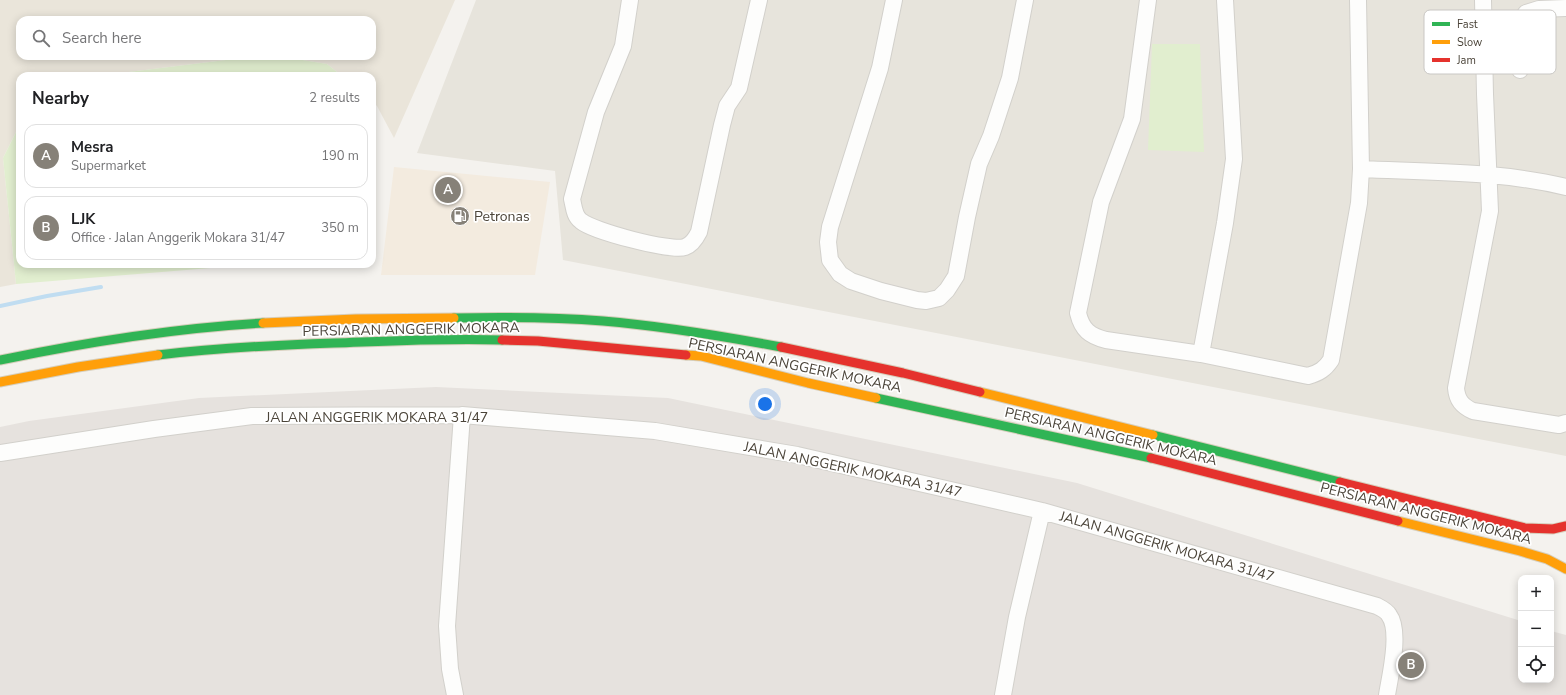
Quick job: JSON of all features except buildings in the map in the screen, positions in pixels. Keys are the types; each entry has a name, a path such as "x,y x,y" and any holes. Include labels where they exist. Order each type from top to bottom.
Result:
{"main road":[{"name":"PERSIARAN ANGGERIK MOKARA","path":"0,360 77,344 157,332 233,326 379,318 518,316 605,321 702,334 807,352 903,372 1525,528 1553,529 1566,526"},
{"name":"PERSIARAN ANGGERIK MOKARA","path":"0,382 78,367 160,355 236,347 388,341 469,339 538,341 701,356 808,383 1145,457 1520,551 1547,559 1566,569"}],"street":[{"path":"630,0 623,46 596,112 572,199 575,213 580,221 597,229 662,247 675,249 685,247 695,239 699,232 722,125 727,106 739,88 759,0"},
{"path":"894,0 880,68 830,227 828,242 830,260 840,274 851,281 881,291 926,301 939,298 948,290 956,276 979,164 1010,78 1025,0"},
{"path":"1148,0 1132,118 1101,202 1078,313 1083,327 1092,335 1106,340 1201,354 1308,376 1321,371 1332,360 1359,203 1361,169 1358,0"},
{"path":"1201,354 1225,223 1234,159 1225,0"},
{"path":"1483,0 1483,10"},
{"path":"1536,10 1566,8"},
{"path":"1485,74 1490,211 1456,388 1459,402 1465,408 1508,417 1559,425 1566,423"},
{"path":"1361,169 1488,175 1566,187"},
{"path":"456,695 450,669 446,626 462,415"},
{"name":"JALAN ANGGERIK MOKARA 31/47","path":"0,453 154,429 252,416 462,415 657,431 797,455 1042,511 1377,606 1389,615 1393,626 1395,639 1387,695"},
{"path":"1003,695 1017,617 1042,511"}],"shaded area":[{"path":"0,0 455,0 394,138 376,105 376,72 337,72 327,64 302,60 376,60 376,16 16,16 16,60 226,60 128,72 16,72 16,132 3,158 16,284 0,287"},
{"path":"476,0 1566,0 1566,456 563,260 555,171 417,153"},
{"path":"394,167 550,182 535,275 381,275"},
{"path":"436,387 668,398 1077,483 1518,620 1518,683 1554,683 1554,632 1566,635 1566,695 0,695 0,427 29,421 199,398"}],"green space":[{"path":"1152,44 1200,44 1204,152 1148,150"},
{"path":"226,60 302,60 327,64 337,72 128,72"},
{"path":"16,132 16,268 210,268 16,284 3,158"}],"waterway":[{"path":"0,306 101,287"}],"traffic: fast":[{"path":"454,318 491,317 603,321 692,332 781,347"},
{"path":"0,360 65,347 164,332 263,323"},
{"path":"158,355 290,345 460,339 502,340"},
{"path":"876,398 1151,458"},
{"path":"1153,435 1340,482"}],"traffic: slow":[{"path":"263,323 356,319 454,318"},
{"path":"0,382 78,367 158,355"},
{"path":"686,355 701,356 808,383 876,398"},
{"path":"980,392 1153,435"},
{"path":"1398,521 1520,551 1547,559 1566,569"}],"traffic: jam":[{"path":"502,340 538,341 686,355"},
{"path":"781,347 903,373 980,392"},
{"path":"1151,458 1398,521"},
{"path":"1340,482 1525,528 1553,529 1566,526"}],"place":[{"name":"Mesra","path":"448,190"},
{"name":"Petronas","path":"460,216"},
{"name":"LJK","path":"1411,665"}]}
